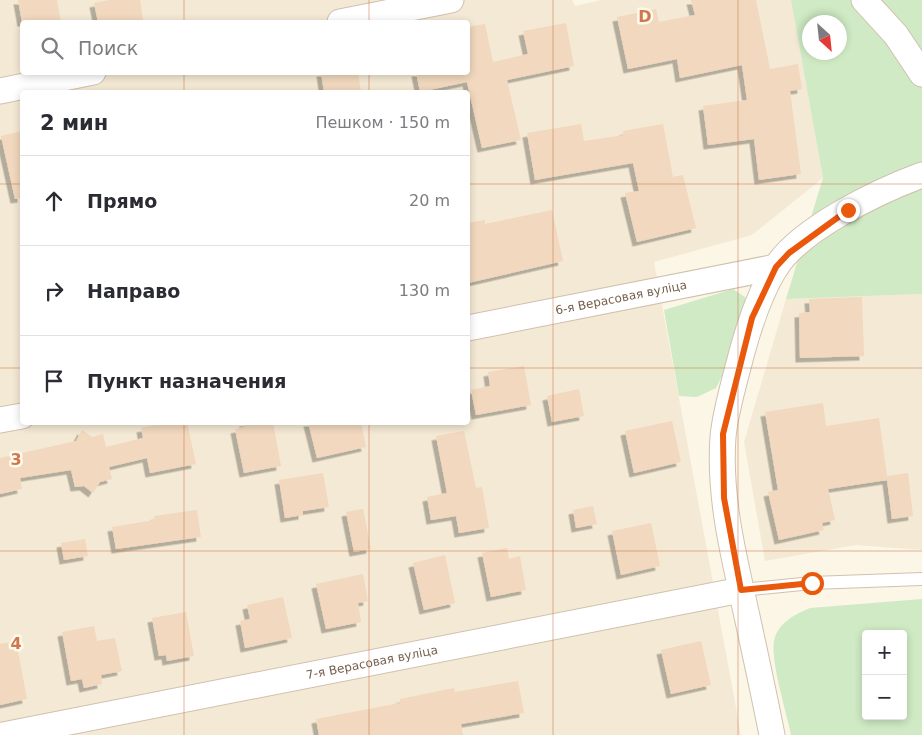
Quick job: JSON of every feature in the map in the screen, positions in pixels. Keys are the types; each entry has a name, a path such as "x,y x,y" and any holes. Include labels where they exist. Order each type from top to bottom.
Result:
{"street":[{"path":"350,20 450,0"},
{"path":"864,0 896,35 922,74"},
{"path":"0,92 79,75"},
{"path":"772,735 741,590 724,498 723,434 752,318 776,267 804,240 848,210 879,193 922,176"},
{"name":"6-я Верасовая вуліца","path":"470,328 776,267"},
{"path":"0,420 20,416"},
{"name":"7-я Верасовая вуліца","path":"3,735 741,590"}],"lane":[{"path":"741,590 847,581 922,579"}],"shaded area":[{"path":"0,0 572,0 575,6 601,0 791,0 823,178 752,235 654,262 741,735 0,735"},
{"path":"922,294 922,550 856,545 765,561 744,442 786,299"}],"green space":[{"path":"791,0 922,0 922,294 786,299 823,178"},
{"path":"733,289 745,297 747,311 731,358 716,388 697,397 679,396 664,310"},
{"path":"922,599 922,735 791,735 776,670 774,645 778,631 785,622 810,608"}],"building":[{"path":"18,0 57,0 61,20 22,20"},
{"path":"110,0 140,0 143,20 98,20 94,3"},
{"path":"691,0 756,0 770,69 798,64 802,89 790,91 801,174 759,180 754,139 708,145 703,106 747,100 742,65 680,78 677,59 628,69 617,17 656,9 659,22 695,15"},
{"path":"566,23 574,66 507,80 521,140 482,148 467,82 429,90 420,90 417,75 470,75 470,27 485,24 493,62 528,54 523,31"},
{"path":"321,75 358,75 361,90 324,90"},
{"path":"581,124 584,141 624,135 623,131 663,124 673,177 683,175 696,228 637,242 625,193 639,191 633,163 535,180 527,133"},
{"path":"20,131 20,198 15,199 1,136"},
{"path":"552,210 563,261 470,283 470,223 485,220 485,224"},
{"path":"862,297 864,356 800,358 799,313 810,312 809,299"},
{"path":"524,366 531,405 476,415 471,390 490,386 488,372"},
{"path":"579,389 584,416 552,422 547,396"},
{"path":"823,403 826,426 879,418 887,476 908,473 913,516 892,519 887,480 828,489 835,520 822,523 824,530 779,540 768,492 778,490 765,412"},
{"path":"672,421 681,462 634,473 625,431"},
{"path":"156,425 188,425 196,464 150,473 147,458 109,467 112,479 100,482 93,493 84,486 75,487 71,470 20,478 22,489 0,494 0,458 76,441 82,430 92,437 103,434 106,447 143,438 141,428"},
{"path":"245,425 274,425 281,466 244,473 235,429 245,427"},
{"path":"309,425 362,425 366,447 317,458"},
{"path":"464,431 476,488 482,487 489,528 459,533 456,516 431,520 427,497 447,493 436,436"},
{"path":"323,473 329,507 303,511 303,515 285,518 279,480"},
{"path":"593,506 597,524 576,528 573,510"},
{"path":"363,509 371,549 354,552 346,512"},
{"path":"197,510 201,537 116,549 112,527 155,520 154,516"},
{"path":"651,523 660,566 621,575 612,531"},
{"path":"85,539 88,556 64,560 61,543"},
{"path":"507,548 509,559 520,556 526,590 491,597 482,553"},
{"path":"445,555 455,603 424,610 413,563"},
{"path":"363,574 368,601 358,603 361,622 326,629 316,584"},
{"path":"283,597 292,638 245,648 240,621 250,619 247,605"},
{"path":"186,612 194,656 167,661 166,655 159,656 152,618"},
{"path":"94,626 97,641 115,638 122,671 101,675 102,684 84,688 82,679 71,681 62,632"},
{"path":"16,641 27,699 0,705 0,644"},
{"path":"701,641 711,685 671,694 661,650"},
{"path":"518,681 524,713 461,724 463,735 319,735 316,719 400,703 400,699 454,688 455,692"}],"route":[{"path":"812,583 741,590 729,534 724,498 722,467 723,434 738,366 752,318 776,267 804,240 848,210"}]}
